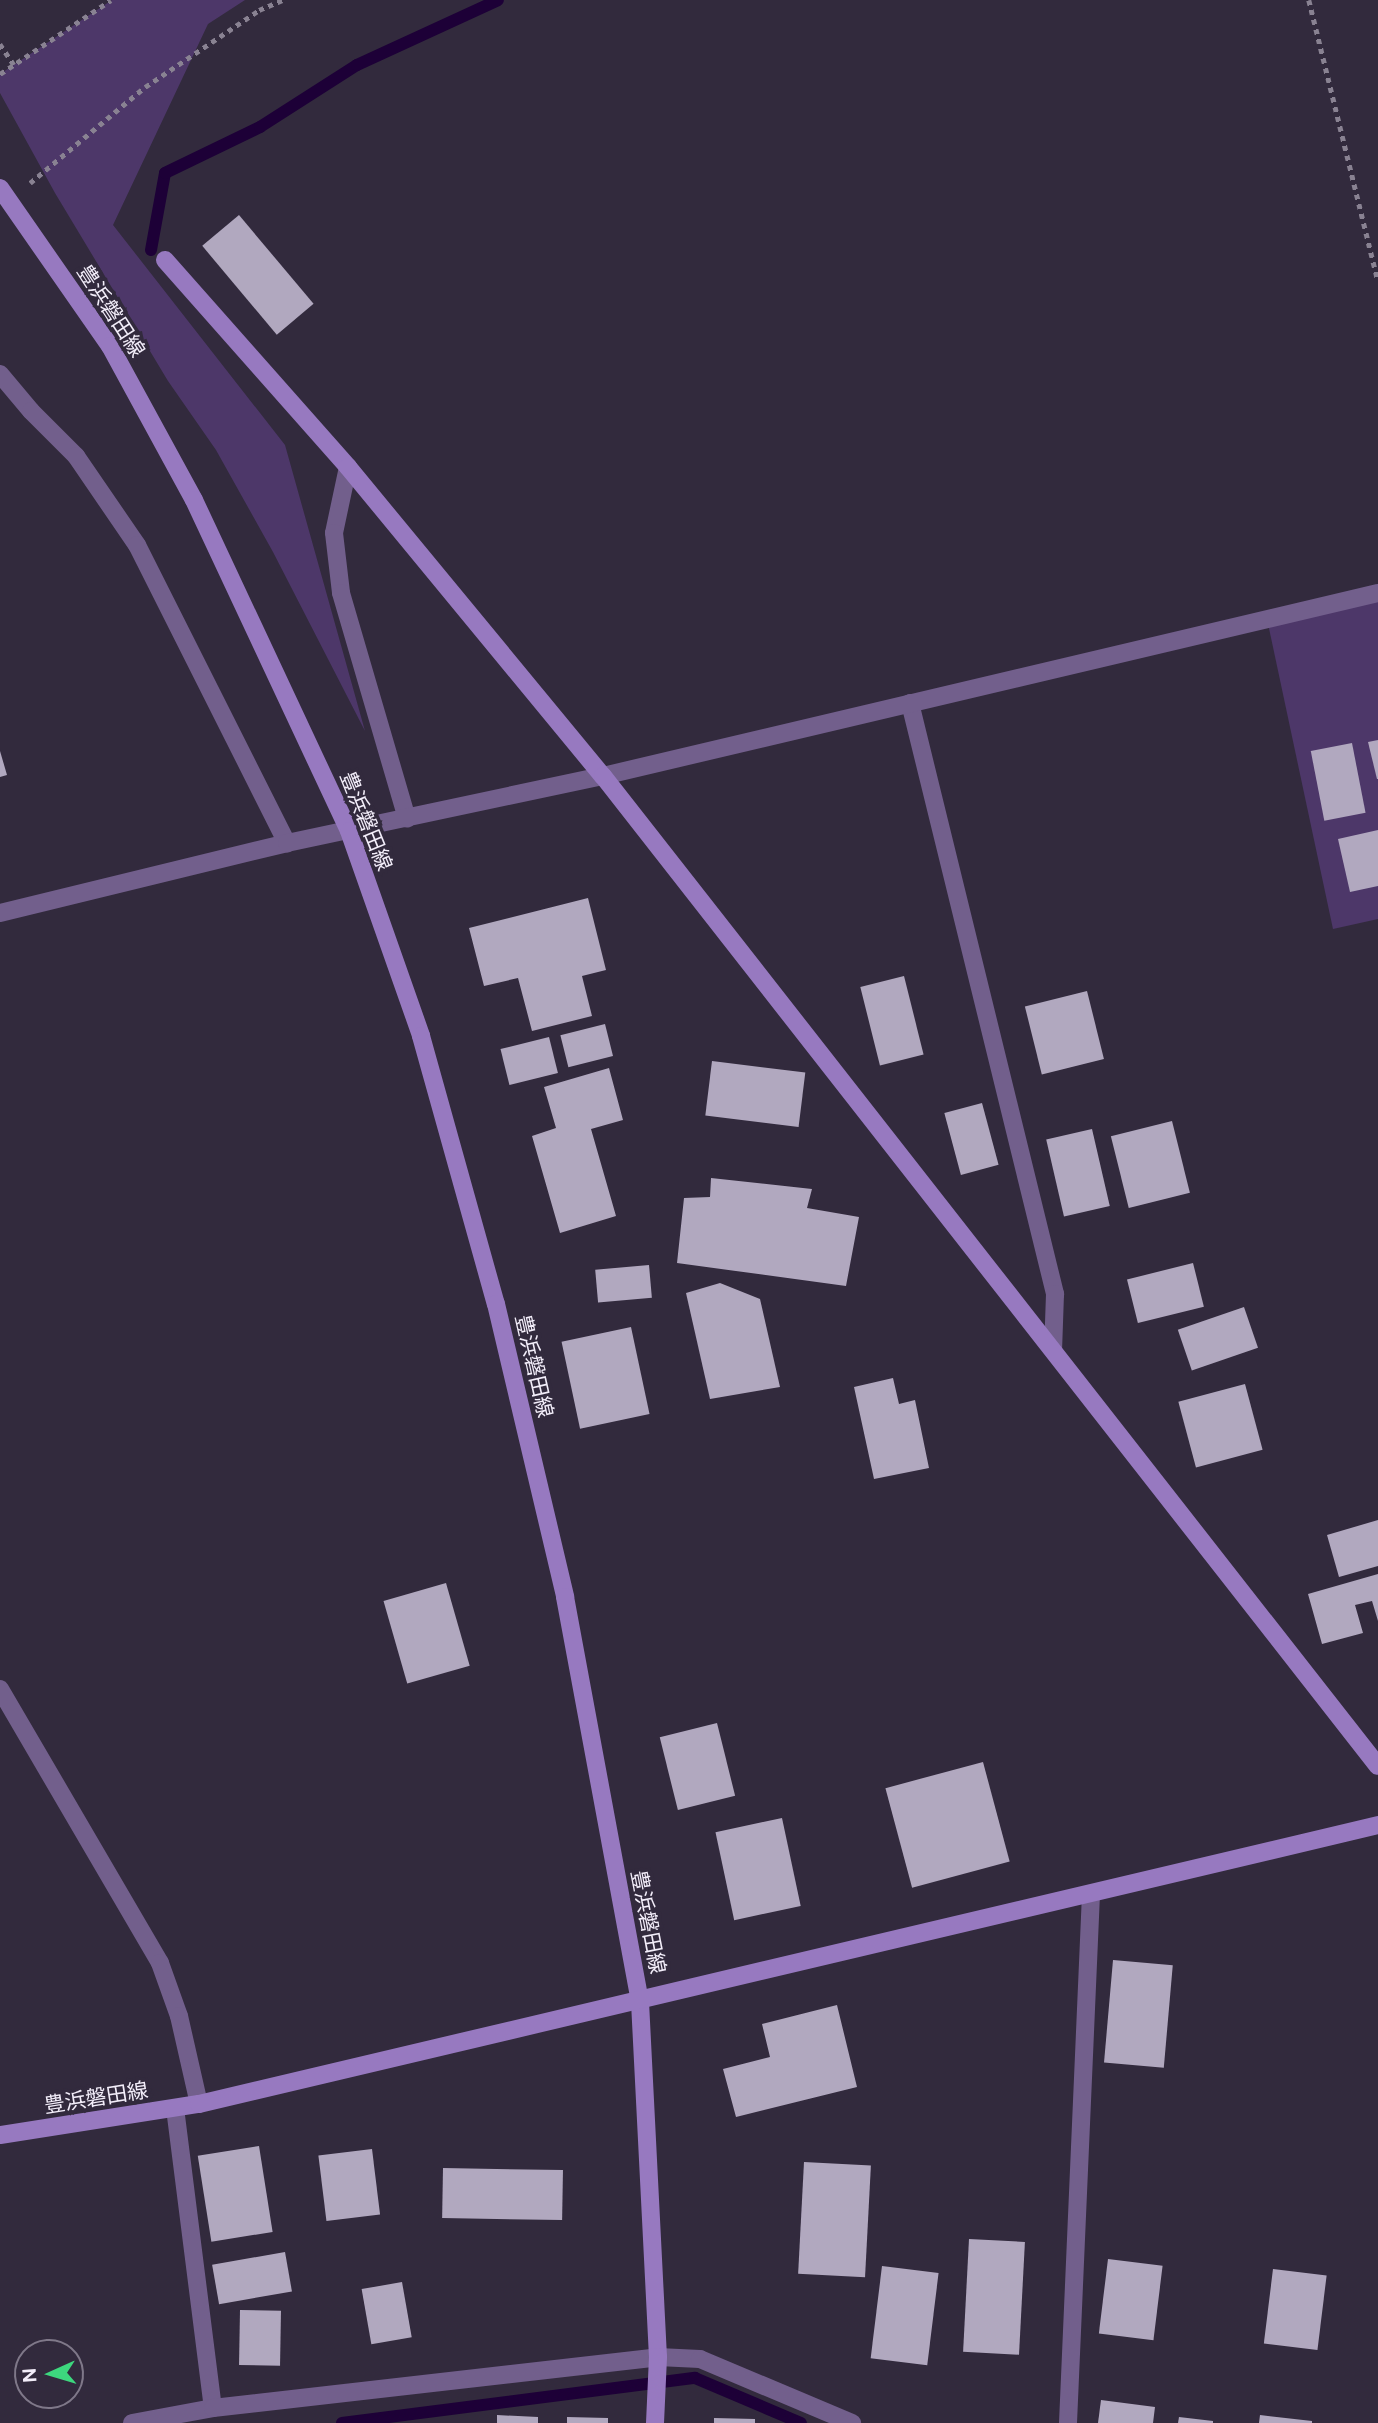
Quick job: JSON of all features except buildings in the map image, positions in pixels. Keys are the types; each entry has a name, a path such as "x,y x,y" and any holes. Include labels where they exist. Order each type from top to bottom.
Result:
{"street":[{"name":"豊浜磐田線","path":"0,2135 199,2104 640,2002 565,1597 496,1304 421,1035 349,831 194,500 110,346 3,198"},
{"path":"165,260 348,467 603,776 1378,1766"},
{"path":"0,374 31,411 76,456 137,545 287,843"},
{"path":"348,467 334,533 341,593 407,819"},
{"path":"0,913 287,843 603,776 1378,593"},
{"path":"910,703 1055,1294 1052,1350"},
{"path":"0,1689 160,1963 179,2016 199,2104"},
{"path":"656,2423 657,2357 640,2002 1378,1825"},
{"path":"1068,2423 1091,1894"},
{"path":"175,2108 213,2408"},
{"path":"132,2423 213,2408 657,2357 700,2359 852,2423"}],"path":[{"path":"0,74 111,0"},
{"path":"3,198 145,87 259,10 282,0"},
{"path":"1309,0 1378,281"},
{"path":"0,44 14,65"}],"shaded area":[{"path":"112,0 245,0 208,24 113,225 285,445 365,731 273,552 216,450 168,381 55,193 0,93 0,74"},
{"path":"1378,598 1378,919 1333,929 1267,619"}],"waterway":[{"path":"151,250 165,173 260,127 357,65 498,0"},
{"path":"342,2423 695,2378 801,2423"}]}
